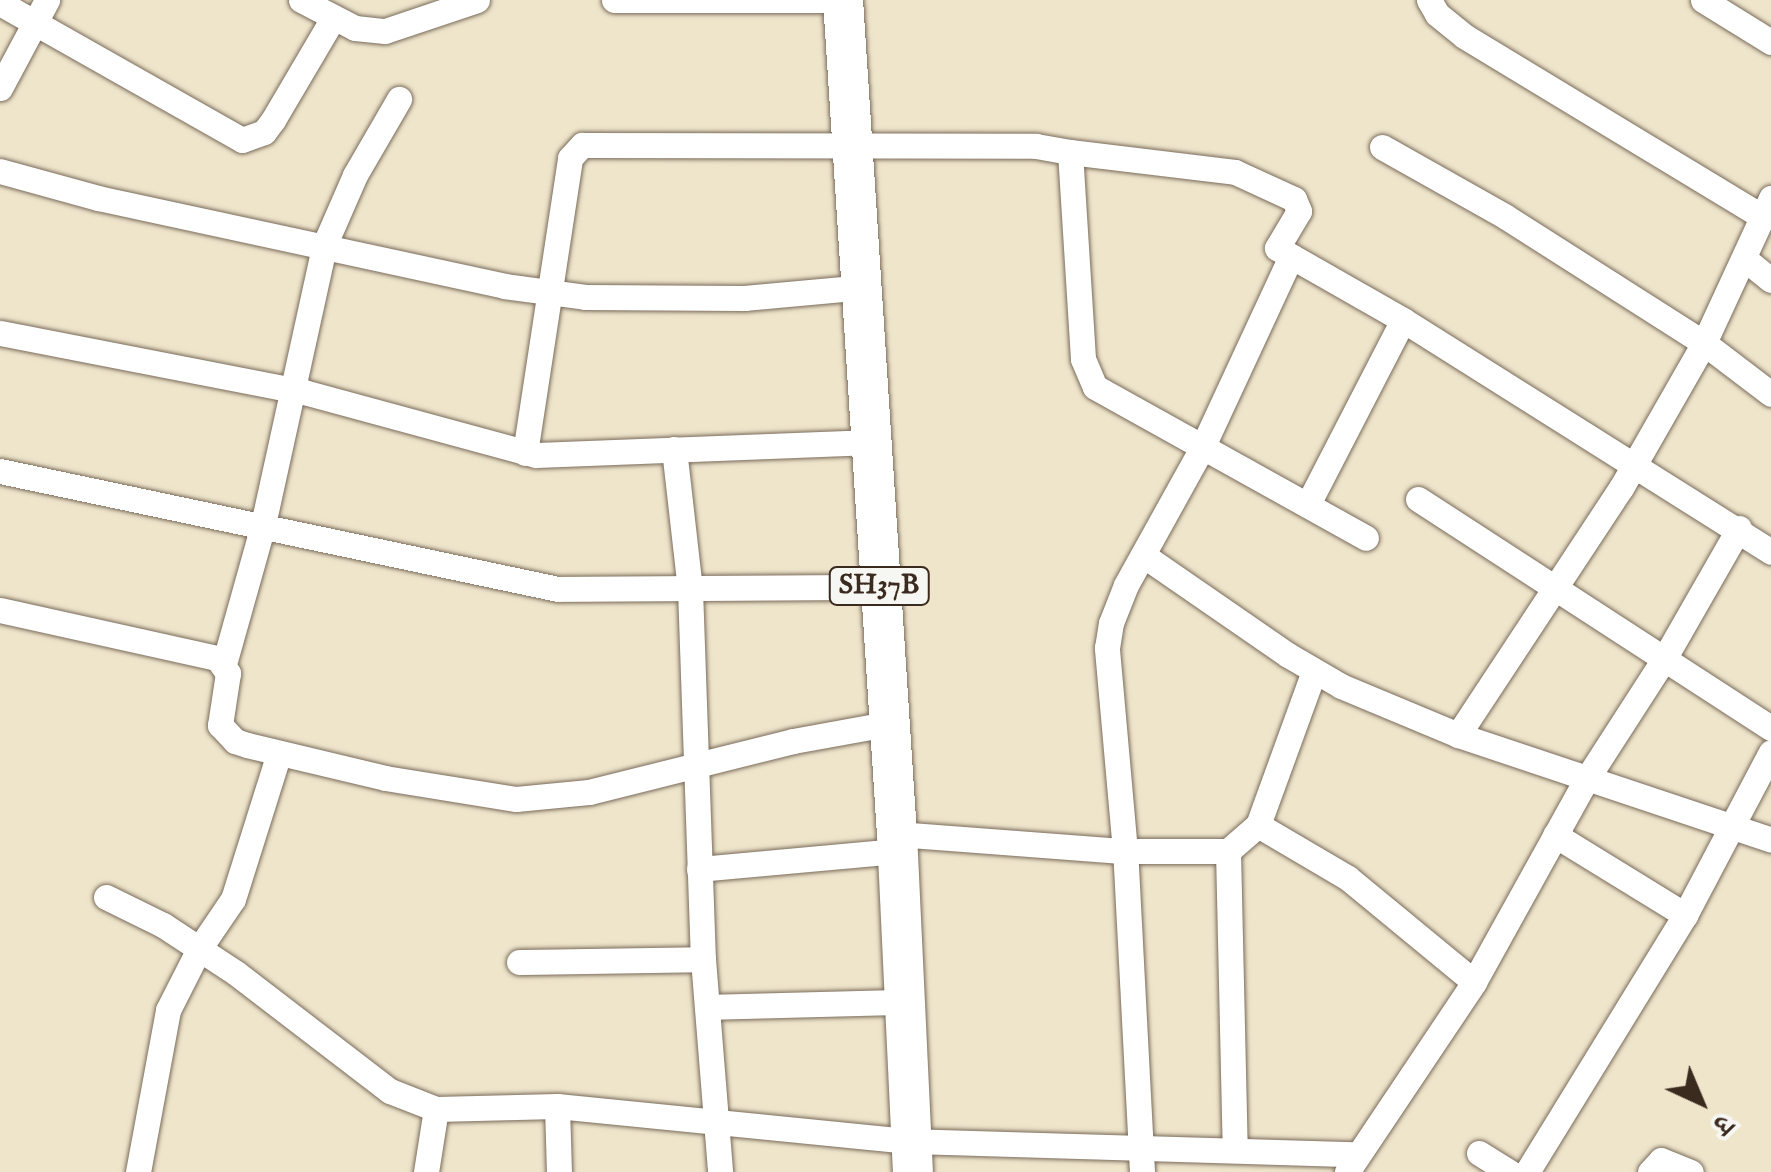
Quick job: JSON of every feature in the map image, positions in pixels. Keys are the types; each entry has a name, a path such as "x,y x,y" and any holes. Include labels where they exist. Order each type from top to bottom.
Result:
{"main road":[{"name":"SH37B","path":"843,0 865,288 887,724 898,842 911,1157"}],"street":[{"path":"302,0 355,28 386,31 477,0"},
{"path":"614,0 843,0"},
{"path":"1430,0 1436,14 1464,36 1768,208 1704,343 1636,464 1458,735"},
{"path":"1703,0 1771,42"},
{"path":"0,2 41,11 242,140 264,132 273,120 333,18"},
{"path":"0,88 41,11"},
{"path":"224,664 262,528 324,246 355,175 399,99"},
{"path":"524,453 570,158 582,145 854,149 1036,146 1236,172 1264,185 1298,204 1277,248 1404,320 1739,528 1771,552"},
{"path":"1382,147 1506,217 1704,343 1771,394"},
{"path":"1070,152 1087,375 1103,393 1366,538"},
{"path":"0,171 98,198 584,297 744,298 865,288"},
{"path":"1142,1160 1125,851 1107,648 1111,623 1203,446 1291,256"},
{"path":"1746,260 1771,280"},
{"path":"1308,504 1404,320"},
{"path":"0,333 290,389 524,453 873,442"},
{"path":"674,449 690,589 703,959 720,1172"},
{"path":"0,471 558,589 879,586"},
{"path":"1418,499 1771,728"},
{"path":"106,897 164,925 390,1090 436,1108 557,1106 716,1122 911,1157 1142,1160 1235,1150 1352,1163 1474,982 1586,780 1664,659 1739,528"},
{"path":"1143,556 1314,672 1458,735 1771,840"},
{"path":"0,610 217,658 228,673 220,724 225,733 247,745 385,778 516,800 560,797 887,724"},
{"path":"699,869 898,842 1228,851 1258,825 1314,672"},
{"path":"1527,1172 1685,916 1771,752"},
{"path":"138,1172 168,1010 199,950 233,899 279,753"},
{"path":"1258,825 1348,878 1474,982"},
{"path":"1555,835 1685,916"},
{"path":"1228,851 1235,1150"},
{"path":"519,962 703,959"},
{"path":"707,1007 904,1002"},
{"path":"557,1106 559,1172"},
{"path":"426,1172 436,1108"},
{"path":"1479,1153 1510,1172"},
{"path":"1650,1172 1666,1160 1692,1172"}]}
